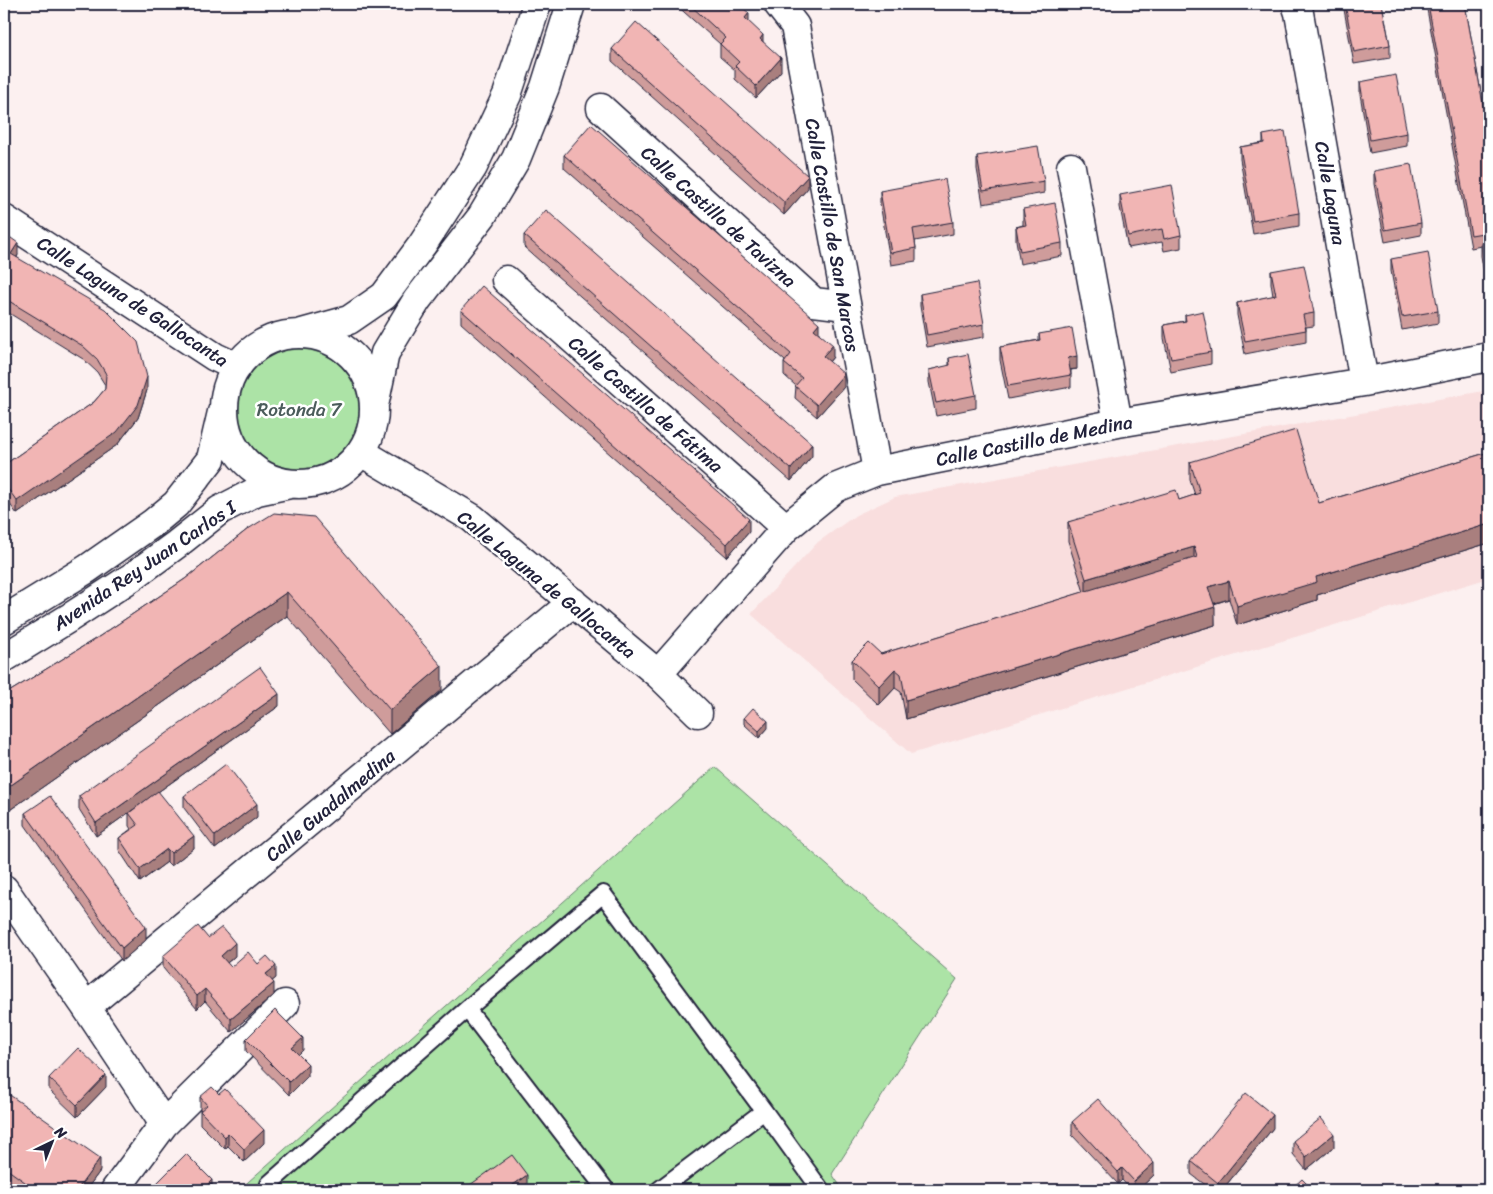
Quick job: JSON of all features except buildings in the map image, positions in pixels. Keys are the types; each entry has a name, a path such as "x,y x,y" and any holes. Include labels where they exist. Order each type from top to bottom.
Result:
{"street":[{"path":"537,4 507,94 473,167 422,245 384,296 349,320 270,339 256,347 241,361 230,377 224,401 224,416 230,438 243,458 262,474 271,479 290,484 310,484 329,478 344,470 362,452 372,431 375,402 385,353 417,300 482,216 516,160 545,87 571,4"},
{"name":"Calle Castillo de San Marcos","path":"778,4 795,26 877,471"},
{"name":"Calle Laguna","path":"1296,4 1303,32 1364,382"},
{"name":"Calle Castillo de Tavizna","path":"600,108 814,302 846,306"},
{"path":"1070,168 1118,423"},
{"name":"Calle Laguna de Gallocanta","path":"4,218 215,356 237,367"},
{"name":"Calle Castillo de Fátima","path":"506,280 786,528"},
{"path":"301,333 322,337 343,347 358,362 370,382 375,402"},
{"name":"Calle Castillo de Medina","path":"658,674 786,528 835,488 877,471 1118,423 1364,382 1489,357"},
{"name":"Avenida Rey Juan Carlos I","path":"4,620 93,564 153,523 176,504 211,459 224,401"},
{"name":"Calle Laguna de Gallocanta","path":"362,452 472,518 658,674 698,713"},
{"name":"Avenida Rey Juan Carlos I","path":"4,658 132,577 220,510 257,492 290,484"},
{"name":"Calle Guadalmedina","path":"86,1008 573,602"},
{"path":"4,889 164,1124"},
{"path":"115,1190 164,1124 285,1004"}],"lane":[{"path":"268,1190 269,1184 467,1010 603,894 821,1190"},
{"path":"467,1010 606,1190"},
{"path":"659,1190 764,1111"}],"shaded area":[{"path":"1489,390 1489,578 911,754 751,614 818,542 856,515 895,497"}],"green space":[{"name":"Rotonda 7","path":"299,349 311,350 322,354 332,359 341,367 349,376 354,386 358,397 358,421 354,432 349,442 341,451 332,459 322,464 311,468 299,469 287,468 276,464 266,459 257,451 249,442 244,432 240,421 239,409 240,397 244,386 249,376 257,367 266,359 276,354 287,350"},
{"path":"715,767 957,979 832,1174 843,1190 239,1190"}]}
